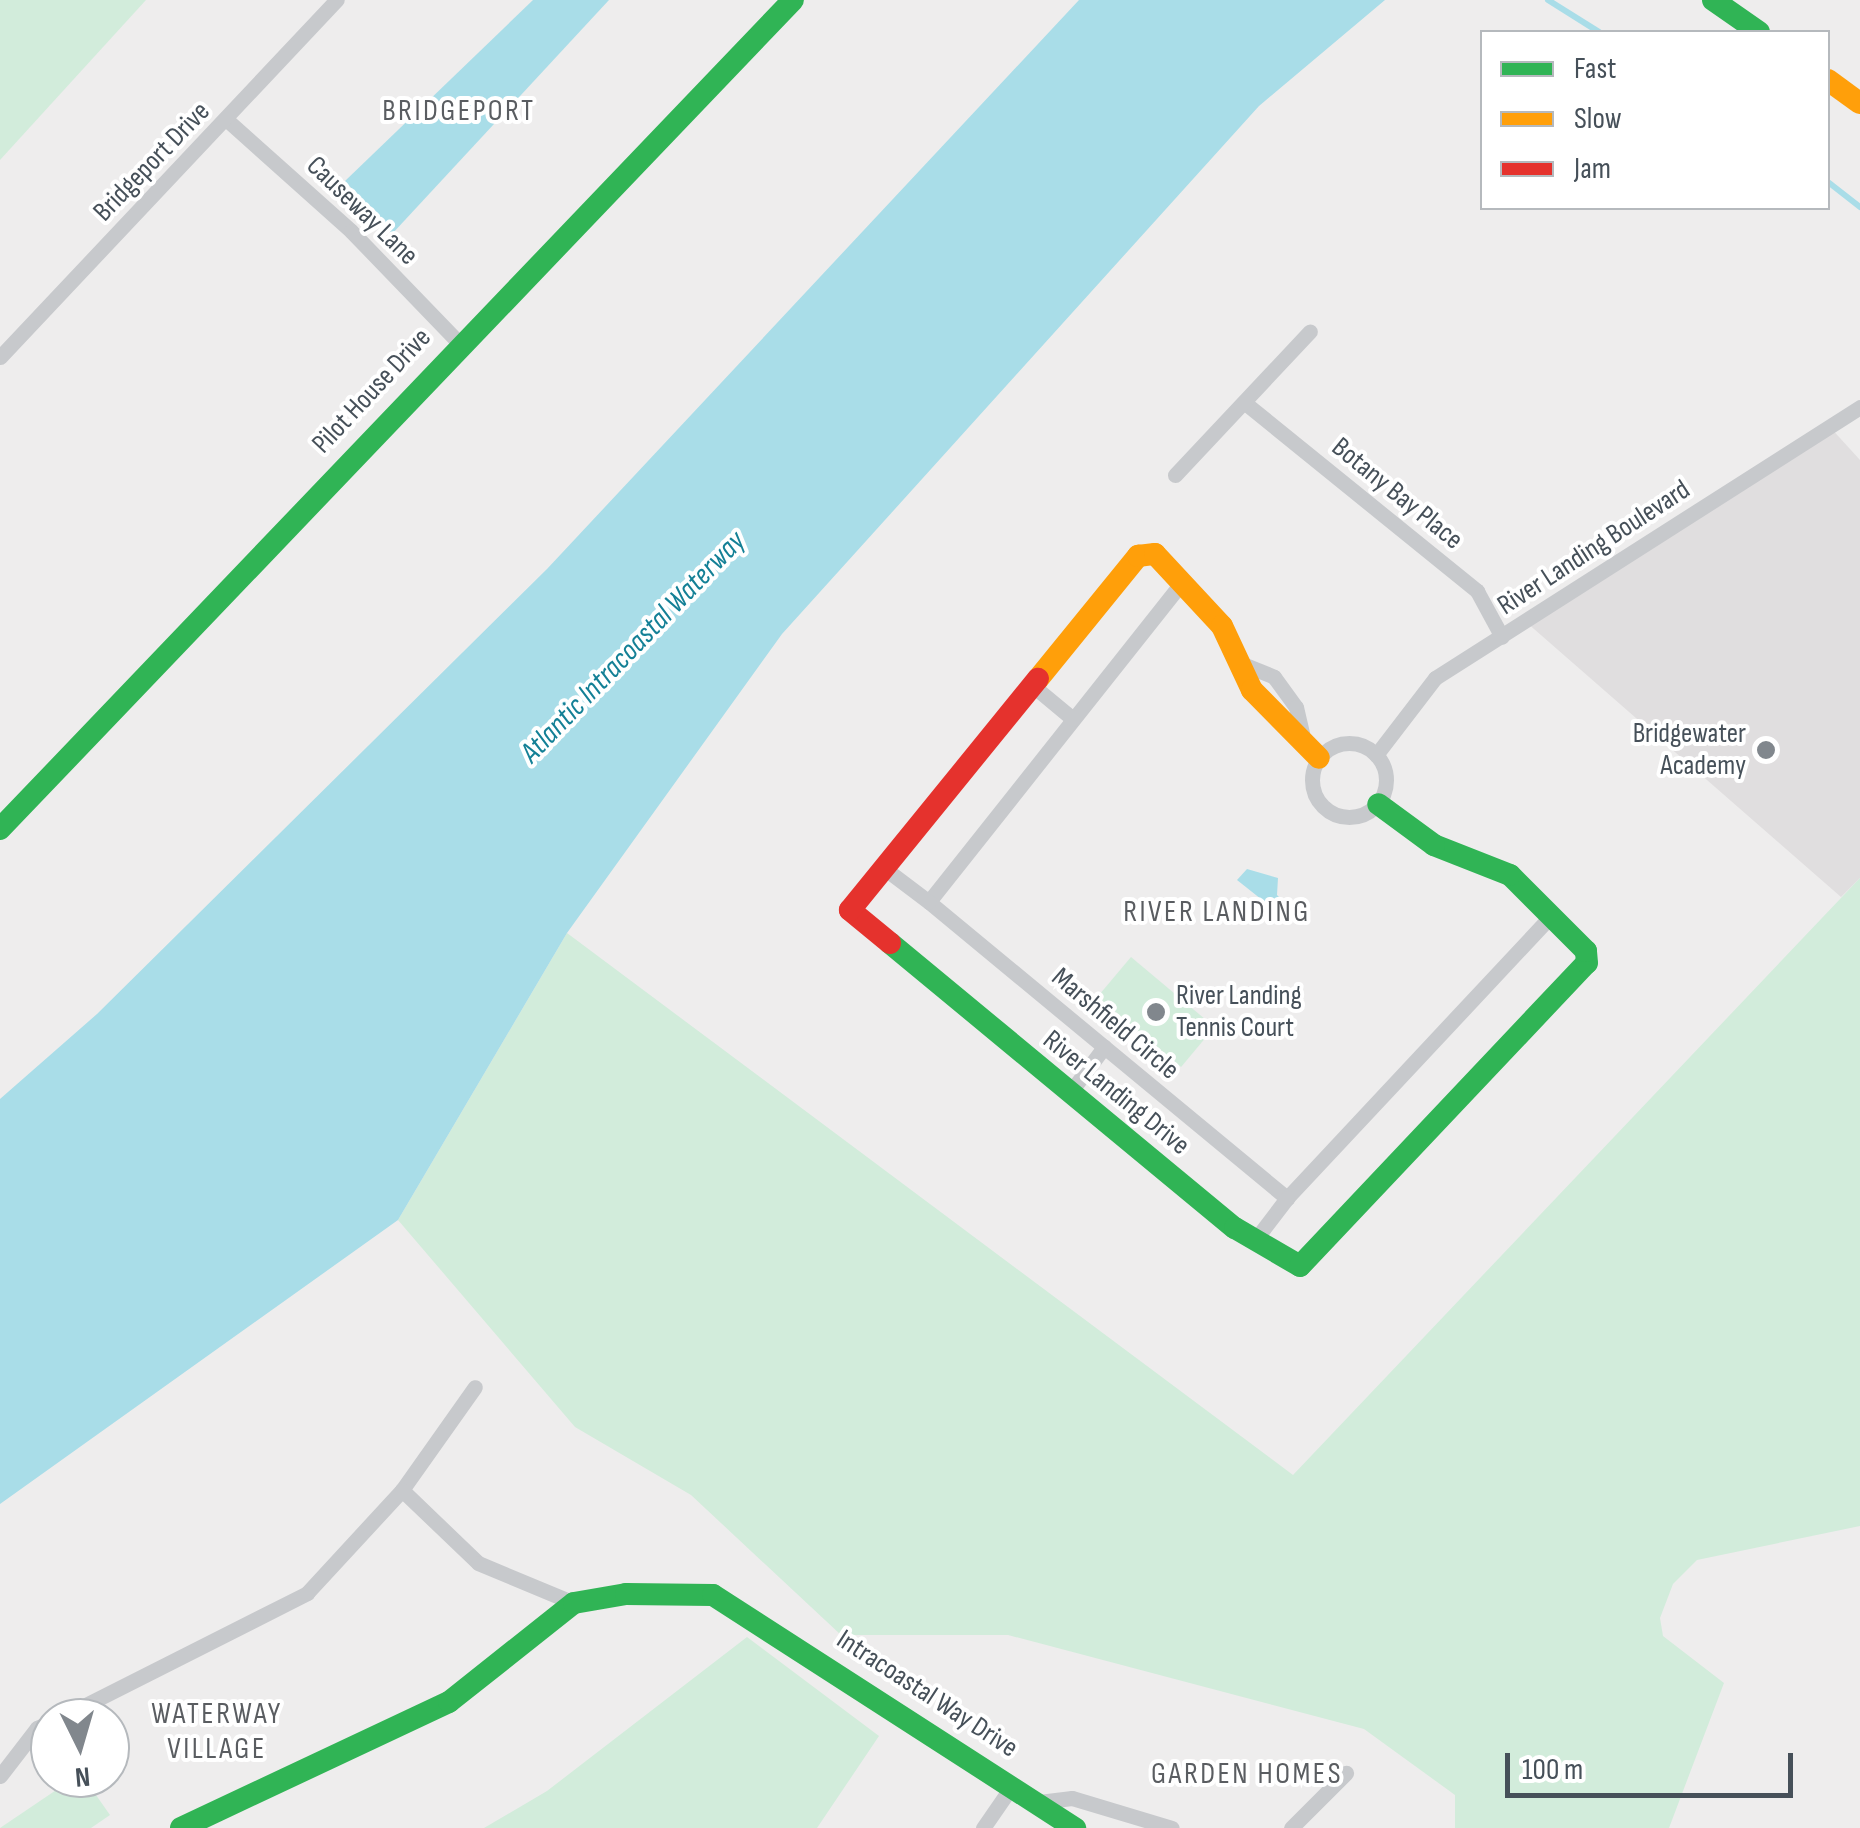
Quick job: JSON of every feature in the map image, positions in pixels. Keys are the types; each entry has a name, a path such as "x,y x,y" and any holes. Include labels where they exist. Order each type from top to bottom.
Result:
{"street":[{"name":"Bridgeport Drive","path":"0,357 337,0"},
{"name":"Pilot House Drive","path":"0,829 459,342 793,0"},
{"path":"1712,0 1756,30"},
{"path":"1830,81 1860,103"},
{"name":"Causeway Lane","path":"227,120 350,231 459,342"},
{"path":"1176,475 1310,331"},
{"name":"Botany Bay Place","path":"1245,403 1477,590 1502,637"},
{"name":"River Landing Boulevard","path":"1376,754 1435,678 1860,406"},
{"name":"River Landing Drive","path":"1319,758 1302,734 1277,720 1252,690 1245,665 1183,581 1154,554 1138,556 850,910 854,918 1069,1094 1255,1240 1300,1266 1587,963 1586,950 1510,875 1434,845 1378,804"},
{"path":"929,902 1183,581"},
{"path":"1032,685 1074,720"},
{"path":"1346,743 1376,754 1386,784 1378,804 1350,817 1322,806 1312,778 1319,758 1346,743"},
{"name":"Marshfield Circle","path":"884,868 1287,1198"},
{"path":"1255,1240 1287,1198 1551,916"},
{"path":"1069,1094 1104,1047"},
{"path":"100,1698 307,1593 402,1490 475,1387"},
{"path":"181,1828 449,1702 574,1603 478,1564 402,1490"},
{"name":"Intracoastal Way Drive","path":"574,1603 626,1594 713,1595 783,1635 1075,1828"},
{"path":"0,1776 30,1737"},
{"path":"1291,1828 1346,1773"},
{"path":"982,1828 1012,1786"},
{"name":"Intracoastal Way Drive","path":"1039,1802 1072,1798 1172,1828"}],"shaded area":[{"name":"Bridgewater Academy","path":"1829,426 1860,460 1860,878 1841,897 1526,622"}],"green space":[{"path":"0,0 146,0 0,160"},
{"path":"1860,878 1860,1526 1697,1560 1673,1584 1660,1618 1663,1636 1724,1683 1669,1828 1455,1828 1455,1795 1364,1729 1008,1635 841,1635 691,1495 575,1427 398,1220 567,933 1293,1475"},
{"name":"River Landing Tennis Court","path":"1131,957 1214,1027 1181,1067 1098,997"},
{"path":"747,1637 879,1736 817,1828 484,1828 547,1791"},
{"path":"44,1798 98,1798 110,1815 91,1828 0,1828"}],"water":[{"path":"533,0 609,0 392,234 345,181"},
{"name":"Atlantic Intracoastal Waterway","path":"1079,0 1385,0 1259,106 782,634 567,933 398,1220 0,1504 0,1099 97,1014 547,569"},
{"path":"1247,869 1278,878 1277,895 1284,902 1276,911 1237,880"}],"waterway":[{"path":"1548,0 1596,30"},
{"path":"1830,184 1860,207"}],"traffic: fast":[{"path":"0,829 793,0"},
{"path":"1713,0 1756,30"},
{"path":"890,943 1235,1228 1300,1266 1587,963 1586,951 1510,875 1434,845 1378,804"},
{"path":"181,1828 449,1702 574,1603 626,1594 713,1595 1075,1828"}],"traffic: slow":[{"path":"1830,81 1860,103"},
{"path":"1038,679 1138,556 1155,554 1222,626 1252,690 1319,758"}],"traffic: jam":[{"path":"890,943 850,910 1038,679"}],"place":[{"name":"Bridgewater Academy","path":"1766,750"},
{"name":"River Landing Tennis Court","path":"1156,1012"}],"district":[{"name":"BRIDGEPORT","path":"459,111"},
{"name":"RIVER LANDING","path":"1217,912"},
{"name":"WATERWAY VILLAGE","path":"217,1731"},
{"name":"GARDEN HOMES","path":"1247,1774"}]}
